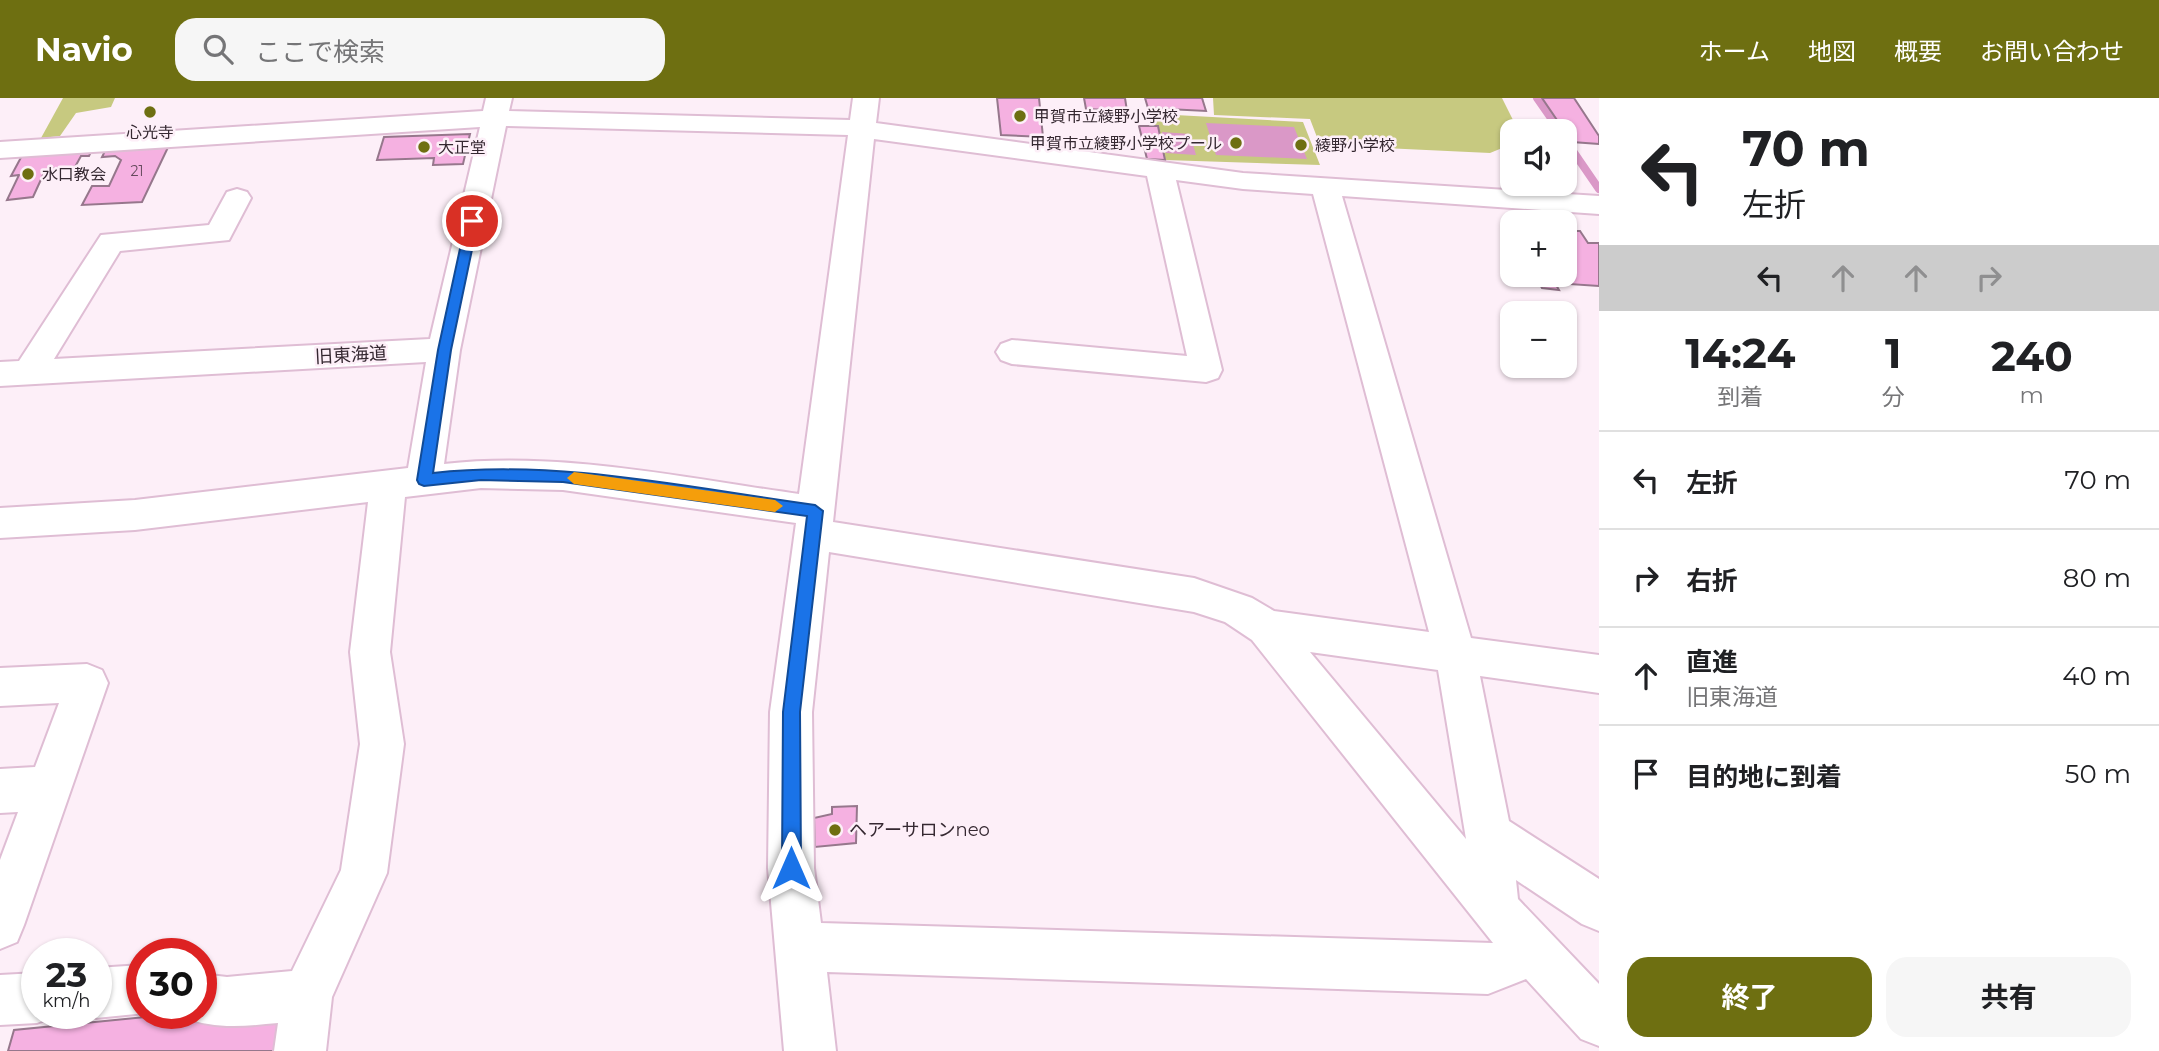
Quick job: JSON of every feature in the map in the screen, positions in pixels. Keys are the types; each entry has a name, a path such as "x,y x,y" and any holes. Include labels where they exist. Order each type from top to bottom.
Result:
{"street":[{"path":"300,1051 307,995 364,873 382,744 370,652 406,483 444,350 496,108"},
{"path":"0,150 496,108 763,123 865,114 1160,171 1325,187 1599,205"},
{"path":"810,1051 791,868 791,712 865,114"},
{"path":"1012,352 1044,343 1206,370 1160,171"},
{"path":"1325,187 1455,653 1489,835 1495,911"},
{"path":"15,373 111,243 219,233 237,198"},
{"name":"旧東海道","path":"15,373 444,350"},
{"path":"0,523 135,515 481,474 563,476 1194,595 1238,610 1266,628 1495,911 1599,1021"},
{"path":"1266,628 1599,674"},
{"path":"0,687 87,683 0,925"},
{"path":"0,791 49,788"},
{"path":"1489,835 1599,907"},
{"path":"799,947 1488,969 1533,952"},
{"path":"217,1001 307,995"},
{"path":"0,1000 21,999"}],"green space":[{"path":"63,98 115,98 111,107 76,113 60,136 41,138"},
{"path":"1213,98 1502,98 1512,119 1500,119 1500,149 1490,153 1320,145 1310,119 1214,115"},
{"name":"甲賀市立綾野小学校プール","path":"1148,110 1156,110 1157,114 1303,122 1320,165 1165,160"}],"shaded area":[{"path":"1206,123 1294,127 1307,159 1216,155"},
{"path":"1162,132 1190,134 1196,155 1166,153"}],"building":[{"name":"甲賀市立綾野小学校","path":"997,98 1039,98 1043,137 1001,135"},
{"name":"甲賀市立綾野小学校","path":"1084,98 1125,98 1127,111 1086,109"},
{"path":"1145,98 1202,98 1206,111 1148,108"},
{"path":"1542,98 1574,98 1599,136 1599,144 1577,142 1577,119 1556,119"},
{"path":"1139,126 1158,126 1165,160 1147,159"},
{"name":"大正堂","path":"470,134 463,164 433,165 434,158 377,160 384,137"},
{"path":"171,141 142,202 82,205 92,186 109,186 121,160 115,156 102,157 108,145"},
{"name":"水口教会","path":"94,145 89,156 81,156 75,167 49,169 44,173 33,197 7,200 19,175 11,176 25,150"},
{"path":"1577,231 1580,231 1588,243 1599,243 1599,286 1577,284"},
{"path":"1557,287 1559,290 1542,288"},
{"name":"ヘアーサロンneo","path":"857,806 856,843 815,847 814,818 832,814 832,807"},
{"path":"287,1003 280,1051 8,1051 14,1030 112,1029 112,1020 126,1019 126,1029 217,1029 217,1010"}],"waterway":[{"path":"1537,98 1552,119"},
{"path":"1577,157 1599,189"}],"slow traffic":[{"path":"574,478 775,506"}],"place":[{"name":"心光寺","path":"150,112"},
{"name":"甲賀市立綾野小学校","path":"1020,116"},
{"name":"甲賀市立綾野小学校プール","path":"1236,143"},
{"name":"綾野小学校","path":"1301,145"},
{"name":"大正堂","path":"424,147"},
{"name":"水口教会","path":"28,174"},
{"name":"ヘアーサロンneo","path":"835,830"}],"route":[{"path":"472,221 444,350 424,480 481,474 563,476 815,511 791,712 791,868"}]}
